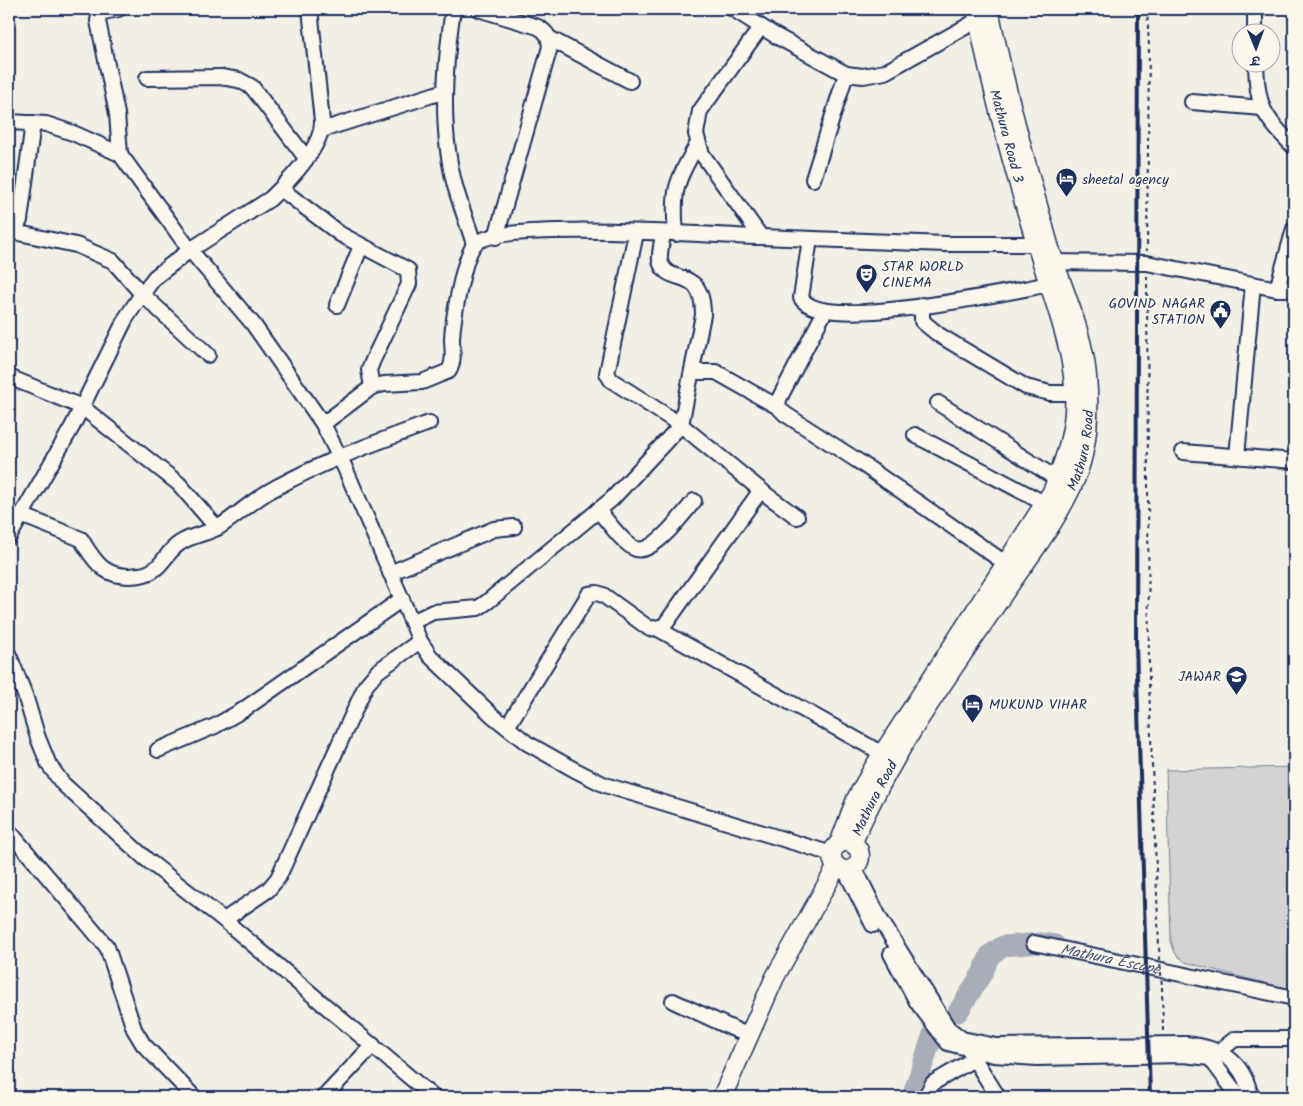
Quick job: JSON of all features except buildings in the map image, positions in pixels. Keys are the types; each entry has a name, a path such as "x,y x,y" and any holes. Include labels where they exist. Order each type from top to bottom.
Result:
{"main road":[{"name":"Mathura Road 3","path":"981,13 1048,262"},
{"name":"Mathura Road","path":"722,1097 775,977 843,858 936,683 1005,563 1044,503 1057,479 1067,454 1074,412 1073,393 1066,334 1050,284 1048,262"},
{"name":"Mathura Road","path":"843,858 856,799 883,754 1053,519 1075,480 1083,455 1088,421 1087,376 1078,326 1048,262"}],"street":[{"path":"119,9 103,12 98,15 98,21 117,114 120,154"},
{"path":"9,537 82,407 126,318 155,277 190,250 244,218 281,189 320,140 322,130 310,9"},
{"path":"453,9 447,50 445,90 449,152 457,195 474,244"},
{"path":"478,9 538,27 545,31 549,38 550,47 496,237"},
{"path":"734,9 761,27 846,74 854,76 885,72 981,13"},
{"path":"1254,9 1255,22"},
{"path":"761,27 700,111 696,124 698,143 702,154 720,182 761,237"},
{"path":"549,38 630,80"},
{"path":"1256,72 1256,92 1269,122 1294,147"},
{"path":"813,179 846,74"},
{"path":"147,78 221,77 239,80 252,87 306,158"},
{"path":"322,130 445,90"},
{"path":"1192,102 1262,108"},
{"path":"9,122 46,124 73,133 120,154 190,250 253,324 323,424 339,456 420,641 430,656 527,743 605,785 843,858 948,1028 962,1039 996,1046 1163,1050 1215,1055 1234,1062 1249,1086 1251,1097"},
{"path":"33,123 20,220 11,233 76,245 113,261 142,294 208,355"},
{"path":"412,622 433,612 478,608 612,499 682,425 704,315 703,300 700,289 693,283 664,268 660,260 670,234 675,189 698,143"},
{"path":"281,189 340,234 361,246 401,264 408,270 409,284 369,370 372,387"},
{"path":"1277,289 1294,229"},
{"path":"323,424 372,387 384,384 422,382 449,371 453,357 452,337 468,255 474,244 496,237 525,232 562,230 946,244 1042,244"},
{"path":"636,233 607,373 611,380 682,425 797,517"},
{"path":"810,239 801,298 811,308 825,311 877,312 1050,284"},
{"path":"336,305 361,246"},
{"path":"1048,262 1147,263 1277,289 1294,289"},
{"path":"1237,456 1253,284"},
{"path":"922,305 922,321 939,335 1026,388 1050,394 1073,393"},
{"path":"778,407 779,399 825,311"},
{"path":"692,372 716,372 778,407 785,414 858,461 1005,563"},
{"path":"9,377 82,407 179,484 217,528"},
{"path":"938,403 1057,479"},
{"path":"21,515 82,539 91,558 98,566 125,576 152,572 166,560 178,544 217,528 273,488 339,456 429,423"},
{"path":"916,435 1044,503"},
{"path":"1184,452 1294,462"},
{"path":"658,629 664,626 761,490"},
{"path":"598,510 635,549 644,549 653,546 694,501"},
{"path":"390,572 494,530 514,527"},
{"path":"507,727 589,594 597,592 644,626 658,629 883,754"},
{"path":"158,750 215,726 243,710 402,599"},
{"path":"224,920 268,890 278,878 366,685 378,671 420,641"},
{"path":"9,655 49,766 63,784 146,859 224,920 434,1097"},
{"path":"9,831 107,947 134,1029 143,1044 194,1097"},
{"path":"843,858 861,905 918,1002 948,1043 971,1054 1037,1058 1163,1050"},
{"path":"1034,943 1294,998"},
{"path":"673,1001 749,1036"},
{"path":"1215,1055 1235,1039 1294,1039"},
{"path":"324,1097 373,1045"},
{"path":"931,1097 928,1092 933,1082 971,1054"},
{"path":"971,1054 998,1097"},
{"path":"1215,1055 1239,1097"}],"path":[{"path":"1147,9 1150,47 1147,263 1149,684 1163,1050"}],"shaded area":[{"path":"1294,767 1294,1003 1275,986 1185,962 1175,953 1171,941 1166,770"}],"waterway":[{"name":"Mathura Escape","path":"958,1012 983,972 990,955 1003,946 1041,943 1055,945"},
{"name":"Mathura Escape","path":"912,1097 934,1031"}],"railway":[{"path":"1138,9 1136,645 1150,1097"}],"place":[{"name":"sheetal agency","path":"1066,198"},
{"name":"STAR WORLD CINEMA","path":"866,293"},
{"name":"GOVIND NAGAR STATION","path":"1221,330"},
{"name":"JAWAR","path":"1237,695"},
{"name":"MUKUND VIHAR","path":"973,723"}]}
